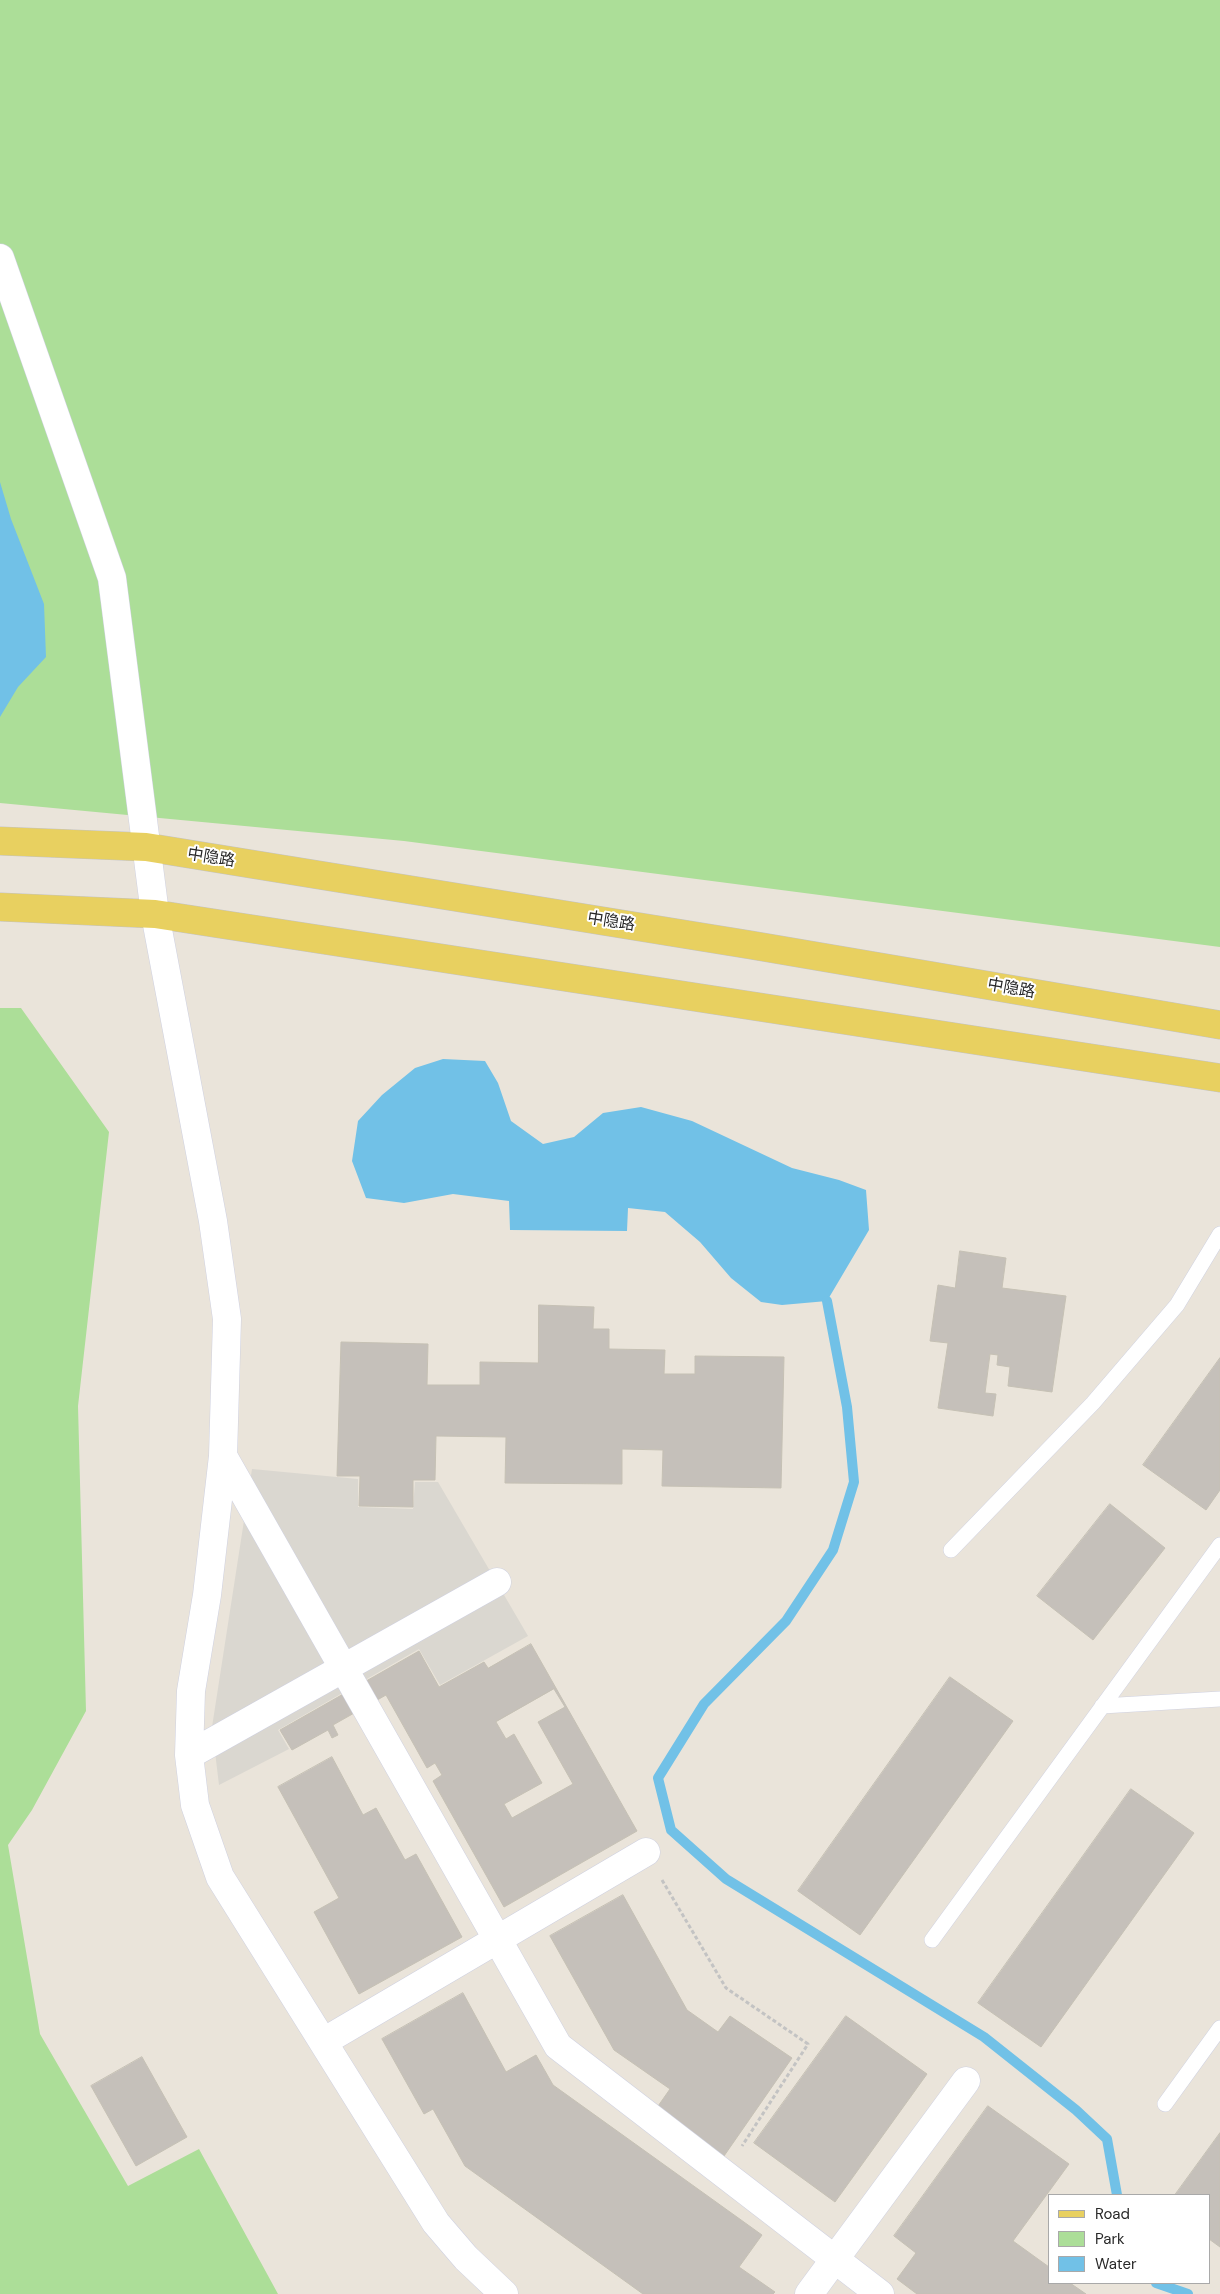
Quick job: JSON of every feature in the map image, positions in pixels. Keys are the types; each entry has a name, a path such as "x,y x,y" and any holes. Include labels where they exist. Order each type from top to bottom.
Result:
{"main road":[{"name":"中隐路","path":"0,841 146,847 742,943 1220,1025"},
{"path":"0,908 155,914 1220,1078"}],"street":[{"path":"0,258 112,578 155,914 213,1221 227,1319 223,1456 208,1595 192,1691 189,1755 195,1805 220,1877 436,2223 466,2258 504,2294"},
{"path":"223,1456 558,2046 880,2294"},
{"path":"189,1755 496,1582"},
{"path":"323,2042 646,1852"},
{"path":"809,2294 966,2080"}],"lane":[{"path":"951,1550 1093,1403 1170,1313 1220,1234"},
{"path":"932,1940 1220,1545"},
{"path":"1102,1706 1220,1699"},
{"path":"1166,2104 1220,2028"}],"path":[{"path":"646,1852 726,1988 808,2044 724,2174"}],"green space":[{"path":"0,0 1220,0 1220,947 404,841 0,803"},
{"path":"0,1008 21,1008 109,1132 78,1406 86,1711 32,1810 8,1845 40,2034 128,2186 199,2149 278,2294 0,2294"}],"shaded area":[{"path":"252,1469 358,1479 358,1507 413,1509 415,1482 438,1482 528,1636 440,1685 419,1649 278,1730 289,1749 219,1785 212,1727"}],"water":[{"path":"0,482 11,519 44,604 46,657 18,687 0,717"},
{"path":"443,1059 485,1061 498,1083 511,1121 543,1144 574,1137 603,1113 641,1107 692,1121 792,1168 839,1180 866,1190 869,1230 827,1301 782,1305 761,1302 731,1278 700,1242 665,1212 628,1208 627,1231 510,1230 509,1201 453,1194 404,1203 366,1198 352,1161 358,1121 382,1095 415,1068"}],"building":[{"path":"960,1251 1006,1258 1002,1288 1066,1296 1052,1392 1008,1386 1010,1367 997,1365 998,1355 990,1354 985,1393 996,1394 993,1416 938,1408 948,1343 930,1341 938,1285 955,1288"},
{"path":"539,1305 594,1307 593,1329 609,1329 609,1349 665,1350 664,1374 695,1374 695,1356 784,1357 781,1488 662,1486 663,1450 622,1449 622,1484 505,1483 506,1437 436,1436 435,1480 413,1480 413,1507 359,1506 360,1476 337,1476 341,1342 428,1344 427,1385 480,1385 480,1362 538,1363"},
{"path":"1220,1358 1220,1490 1206,1510 1143,1465"},
{"path":"1110,1504 1165,1548 1093,1640 1037,1596"},
{"path":"531,1644 637,1831 504,1907 433,1781 442,1775 435,1763 427,1768 386,1695 333,1725 338,1735 332,1738 328,1730 292,1750 280,1730 419,1651 439,1687 484,1662 488,1668","holes":["554,1689 565,1707 538,1722 573,1784 512,1818 504,1804 542,1783 514,1734 506,1739 496,1722"]},
{"path":"950,1677 1013,1721 860,1935 798,1891"},
{"path":"332,1757 363,1815 376,1808 405,1860 416,1854 462,1937 359,1994 314,1912 339,1898 278,1787"},
{"path":"1131,1789 1194,1833 1041,2047 978,2003"},
{"path":"623,1895 687,2010 718,2032 730,2016 792,2058 724,2156 656,2109 670,2089 614,2050 550,1936"},
{"path":"463,1993 506,2072 536,2055 553,2085 762,2235 739,2267 775,2292 773,2294 643,2294 465,2166 433,2109 424,2114 382,2039"},
{"path":"846,2016 927,2074 835,2202 754,2143"},
{"path":"142,2057 187,2137 136,2166 91,2086"},
{"path":"988,2106 1069,2164 1013,2241 1048,2266 1048,2284 1071,2284 1086,2294 917,2294 897,2279 916,2253 894,2236"},
{"path":"1220,2133 1220,2247 1210,2240 1210,2194 1176,2194"}],"waterway":[{"path":"827,1301 847,1407 854,1482 833,1550 786,1621 704,1704 658,1778 671,1830 726,1879 984,2037 1076,2110 1107,2139 1117,2194"},
{"path":"1159,2284 1188,2294"}]}
